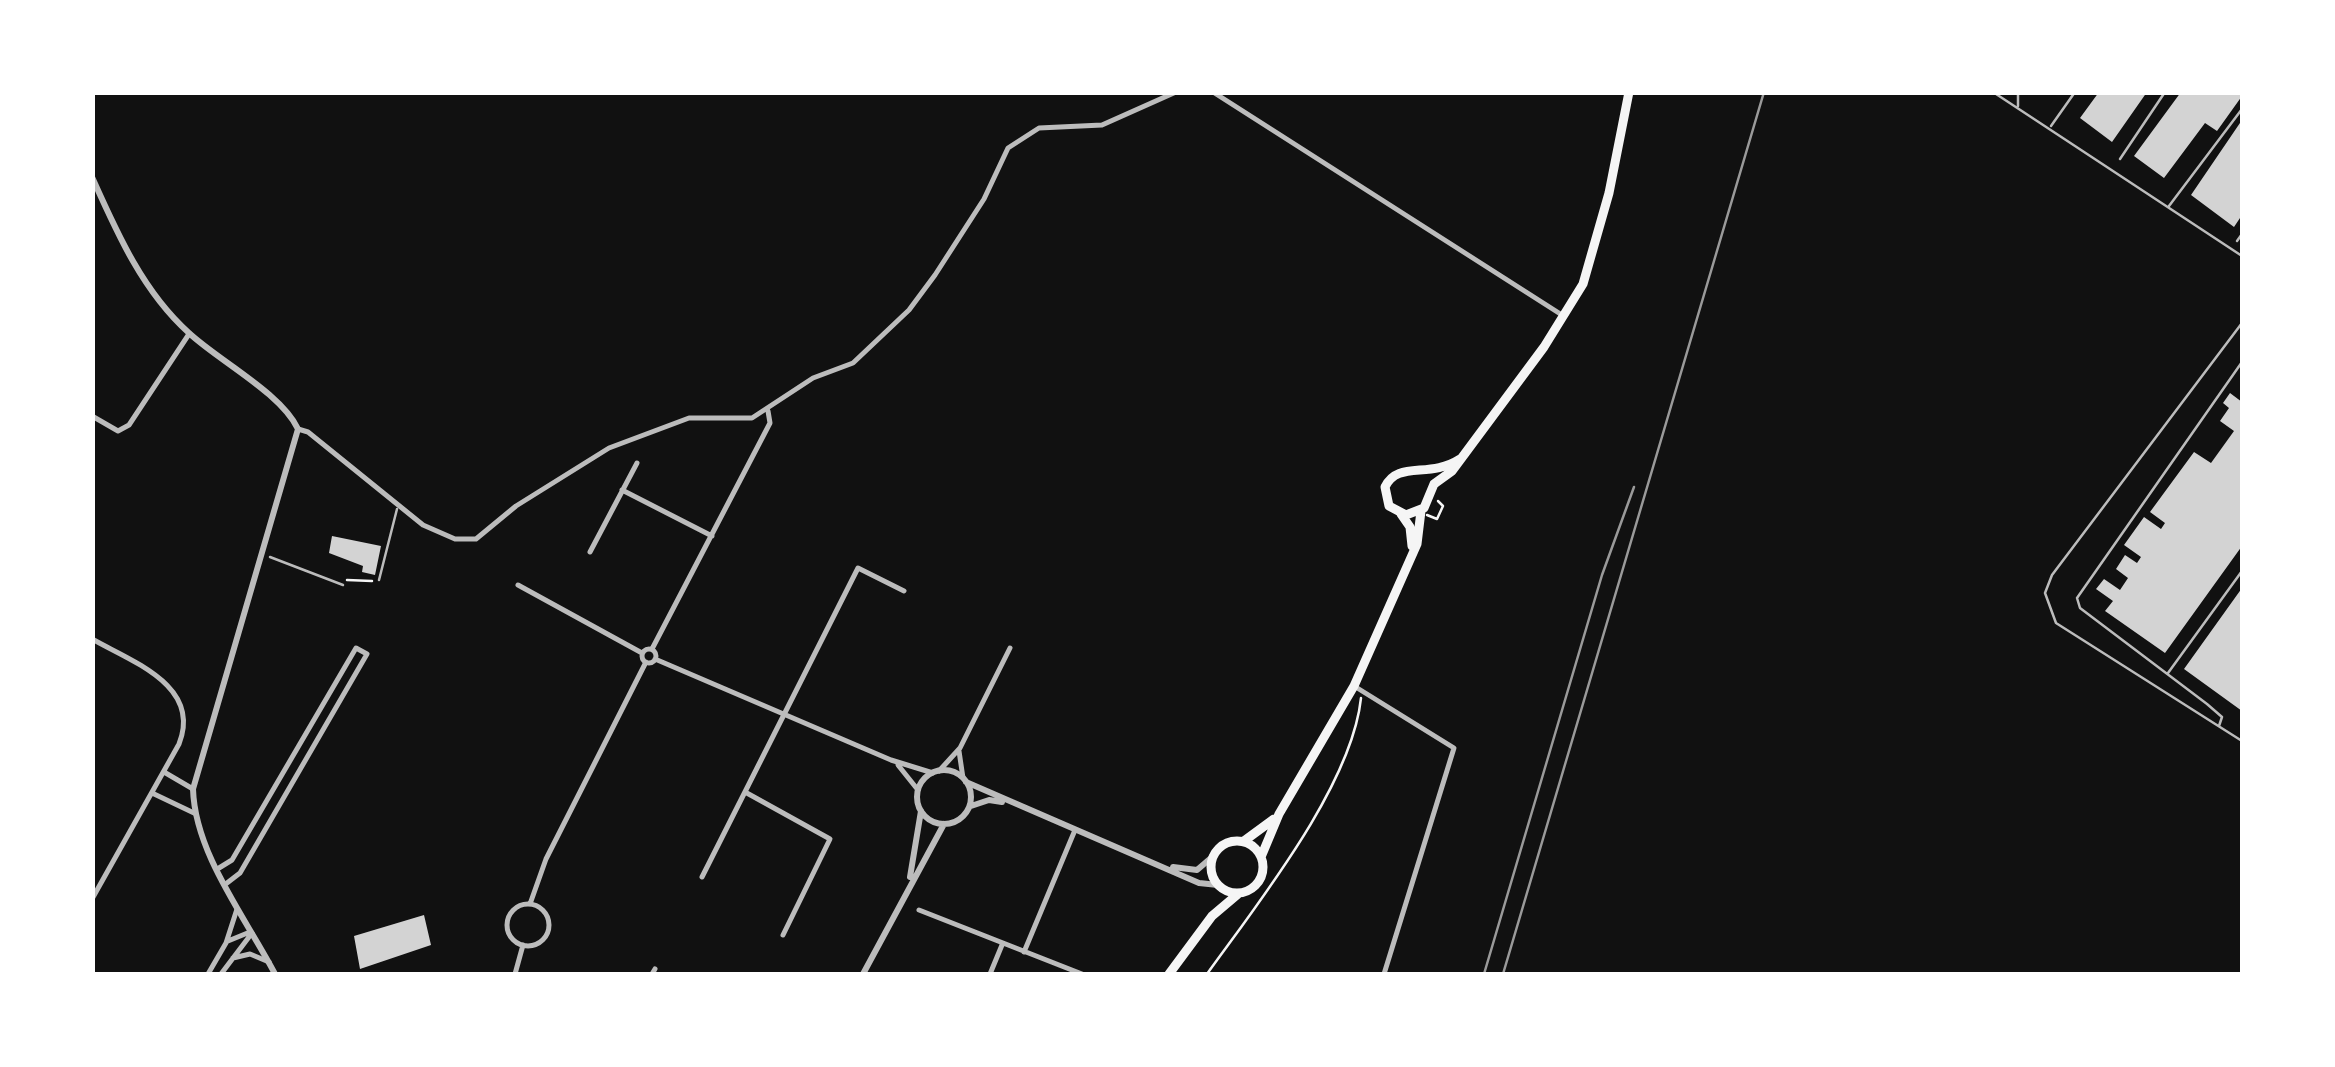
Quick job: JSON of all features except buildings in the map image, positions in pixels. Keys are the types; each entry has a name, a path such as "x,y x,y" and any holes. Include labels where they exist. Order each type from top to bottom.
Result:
{"main road":[{"path":"1169,974 1212,916 1258,882 1262,856 1280,814 1357,688 1412,554 1421,510 1430,492 1565,317 1595,250 1629,92"},
{"path":"1412,554 1412,536 1402,514 1387,501 1387,482 1403,470 1436,472 1460,458"},
{"path":"1417,472 1430,492"},
{"path":"1402,514 1421,510"},
{"path":"1240,893 1220,887 1210,870 1212,858 1224,843 1244,841 1280,814"},
{"path":"1244,841 1262,856"},
{"path":"1212,916 1220,887"}],"street":[{"path":"92,178 140,272 165,310 189,334 397,508 440,534 476,539 516,506 634,437 689,418 752,418 813,378 853,363 910,310 966,228 998,164 1024,135 1056,125 1102,125 1176,92"},
{"path":"1212,92 1565,317"},
{"path":"92,416 118,430 129,425 189,334"},
{"path":"655,660 652,650 770,423 768,411"},
{"path":"275,974 194,813 193,790 298,429"},
{"path":"590,552 637,462"},
{"path":"622,490 712,536"},
{"path":"702,877 858,568 904,591"},
{"path":"518,584 642,653 646,662"},
{"path":"92,639 164,680 176,693 184,714 183,734 92,899"},
{"path":"219,868 232,860 356,648 368,654 240,873 226,883"},
{"path":"918,790 960,748 1010,648"},
{"path":"642,653 652,650"},
{"path":"646,662 655,660 891,760 965,780 1010,803 1152,860 1188,871 1202,868 1212,858"},
{"path":"530,904 546,859 646,662"},
{"path":"1357,688 1454,748 1384,974"},
{"path":"960,748 970,807"},
{"path":"891,760 910,775 918,790 921,812 909,884"},
{"path":"164,772 193,790"},
{"path":"745,792 830,839 783,935"},
{"path":"152,793 194,813"},
{"path":"862,974 944,824 962,818 970,807 989,800 1010,803"},
{"path":"921,812 944,824"},
{"path":"1024,952 1075,830"},
{"path":"1152,860 1199,883 1220,887"},
{"path":"208,974 226,943 237,914 236,901"},
{"path":"530,904 542,909 549,927 540,942 523,945 511,937 507,922 512,910 530,904"},
{"path":"920,910 1082,974"},
{"path":"226,943 240,933 252,932"},
{"path":"221,974 252,932"},
{"path":"990,974 1002,944"},
{"path":"515,974 523,945"},
{"path":"230,959 250,954 269,962"}],"lane":[{"path":"1993,92 2242,256"},
{"path":"2018,92 2018,108"},
{"path":"2050,127 2075,92"},
{"path":"2120,159 2165,92"},
{"path":"2168,207 2242,108"},
{"path":"2237,241 2242,234"},
{"path":"2242,323 2052,575 2045,593 2056,623 2242,741"},
{"path":"2219,726 2222,717 2080,608 2080,589 2242,362"},
{"path":"379,580 397,508"},
{"path":"270,557 344,584"},
{"path":"2167,674 2242,571"}],"path":[{"path":"344,584 350,577 379,580"},
{"path":"1207,974 1323,798 1359,716 1357,688"}],"railway":[{"path":"1503,974 1764,92"},
{"path":"1484,974 1602,575 1634,487"}]}
